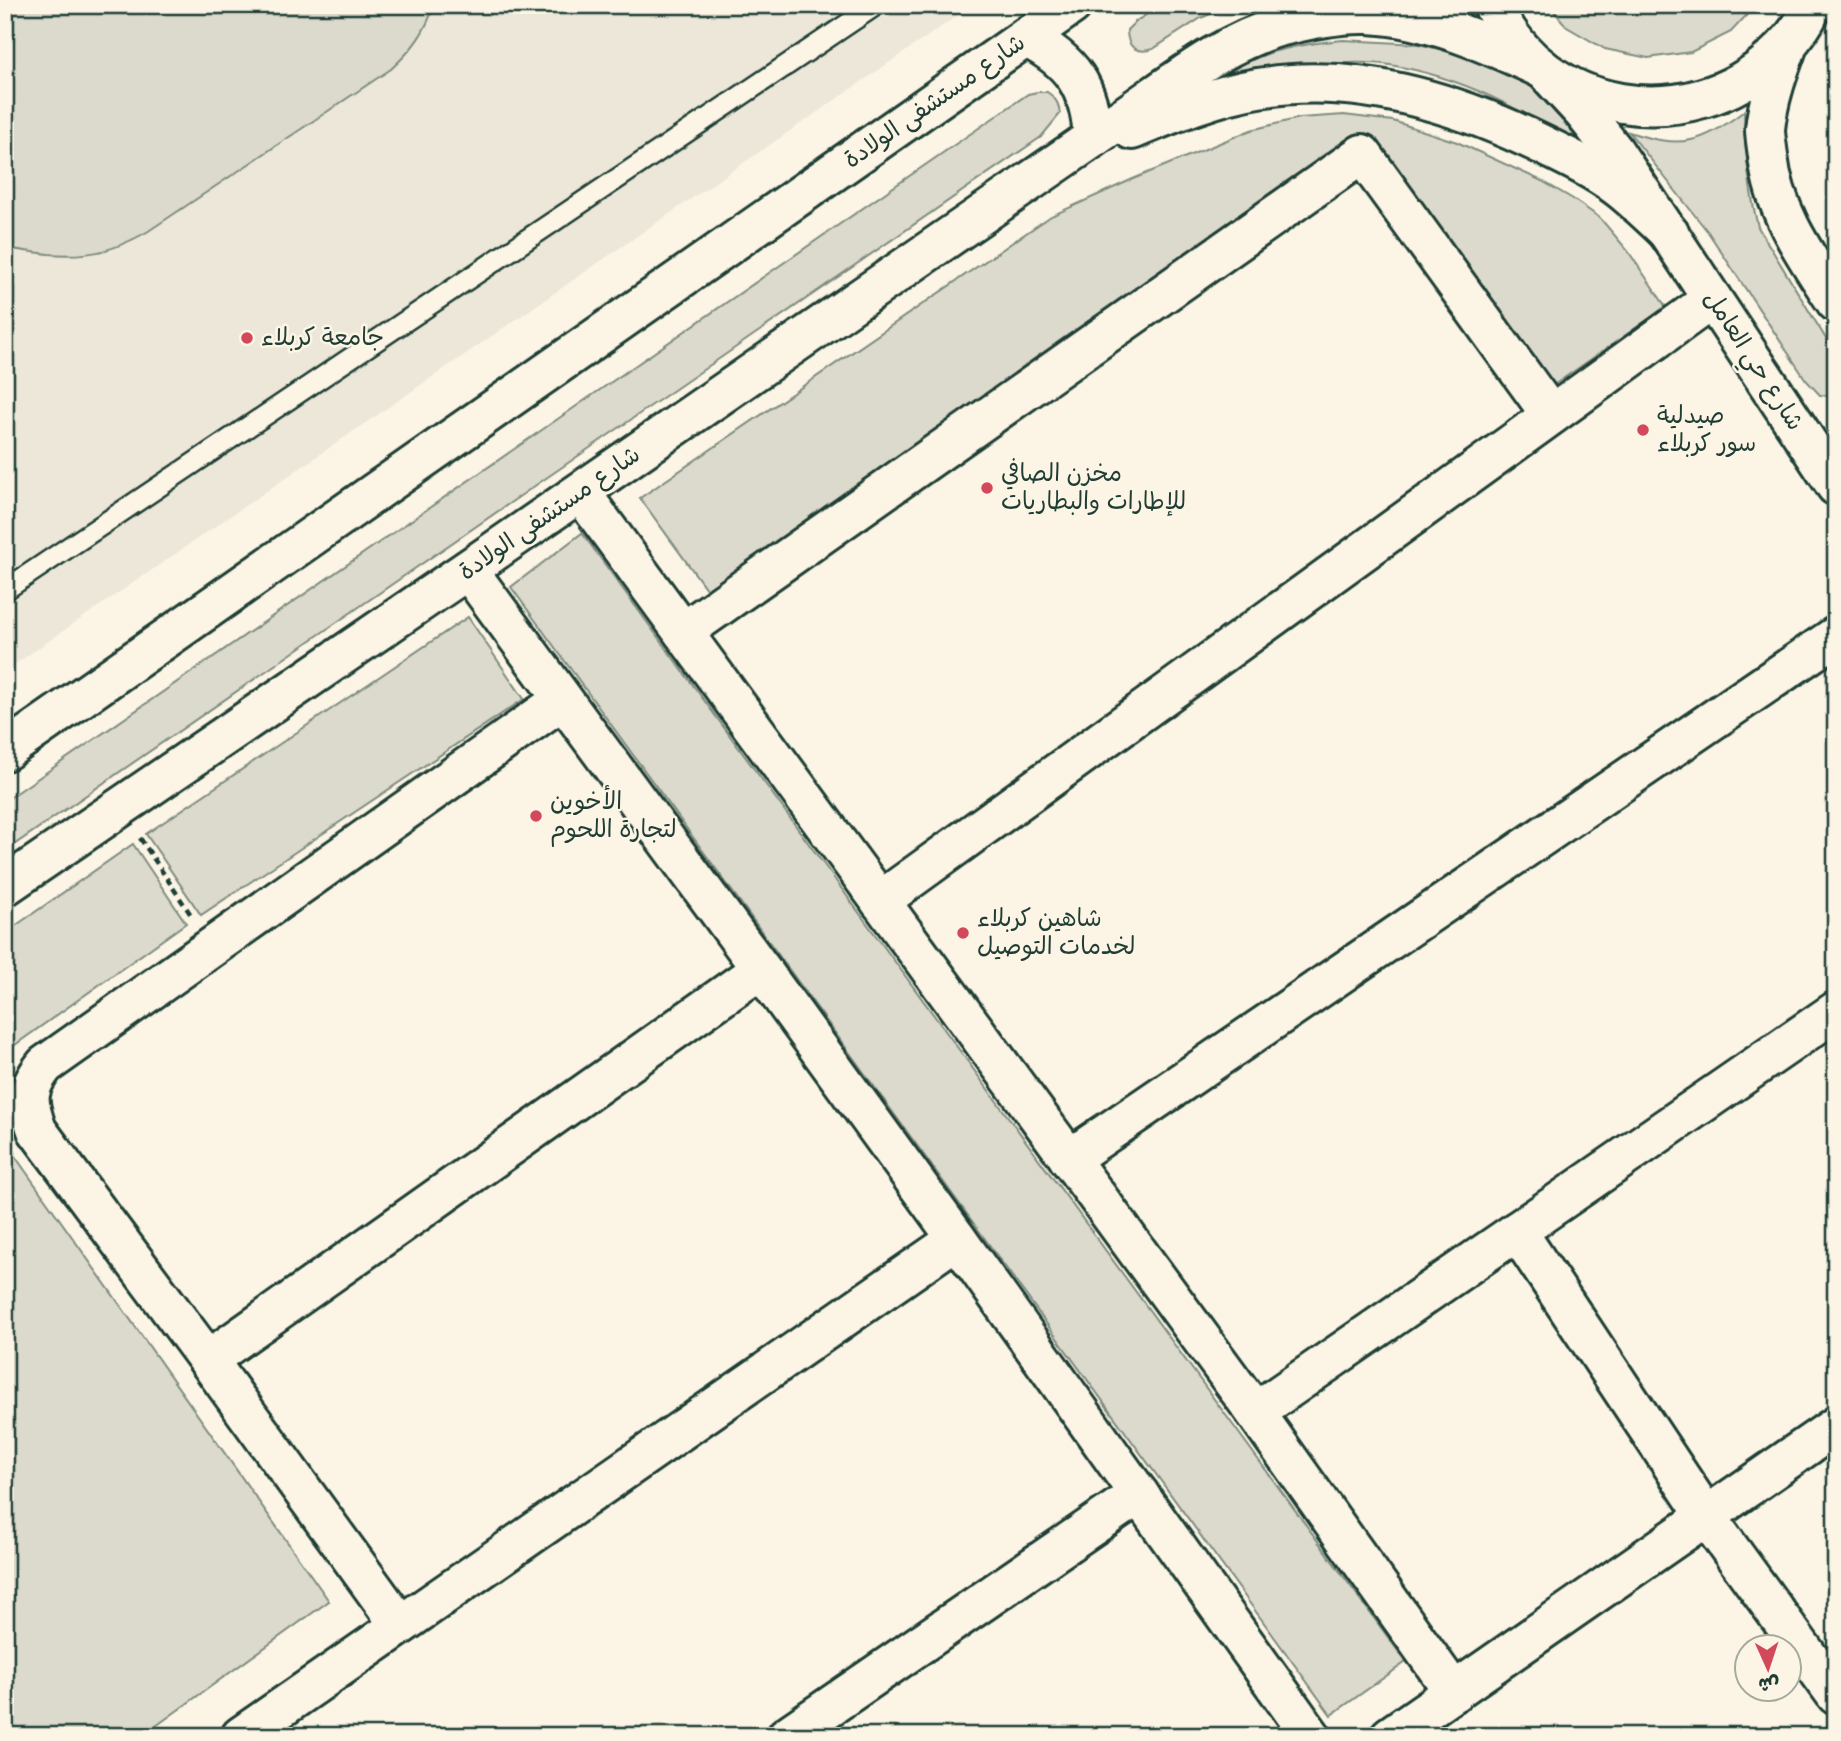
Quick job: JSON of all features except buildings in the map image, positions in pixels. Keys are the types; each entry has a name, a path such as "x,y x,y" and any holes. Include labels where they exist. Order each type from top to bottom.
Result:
{"street":[{"name":"شارع مستشفى الولادة","path":"5,751 1072,5"},
{"path":"1493,5 1497,16 1516,44 1562,87 1592,122 1670,234"},
{"path":"1541,68 1570,86 1597,98 1626,105 1656,107 1686,103 1715,95 1742,83 1766,65 1788,45 1813,5"},
{"name":"شارع مستشفى الولادة","path":"5,886 1226,49 1276,28 1340,15 1368,14 1427,24 1469,37 1541,68"},
{"path":"1027,37 1046,47 1076,77 1086,96 1093,138"},
{"path":"1788,45 1770,96 1765,131 1770,173 1782,213 1801,250 1836,302"},
{"path":"1033,179 1116,136 1212,99 1258,88 1306,83 1350,85 1406,94 1462,110 1511,129 1602,177 1639,205 1670,234"},
{"path":"683,632 1362,154 1551,415"},
{"name":"شارع حي العامل","path":"1670,234 1836,486"},
{"path":"880,901 1712,299"},
{"path":"581,493 1255,1412 1454,1692"},
{"path":"468,570 957,1239 1311,1736"},
{"path":"1069,1159 1836,636"},
{"path":"400,1625 37,1130 29,1095 34,1078 45,1065 562,700"},
{"path":"208,1360 761,969"},
{"path":"1255,1412 1836,1011"},
{"path":"1517,1231 1706,1516 1836,1695"},
{"path":"246,1734 957,1239"},
{"path":"1391,1736 1836,1426"},
{"path":"787,1736 1139,1494"}],"lane":[{"path":"5,590 876,5"}],"path":[{"path":"120,808 213,946"}],"shaded area":[{"name":"جامعة كربلاء","path":"5,5 973,5 5,671"},
{"path":"5,5 434,5 417,40 391,69 147,232 111,249 88,254 63,255 5,247"},
{"path":"1161,5 1231,5 1201,18 1153,49 1142,51 1134,48 1127,36 1127,30"},
{"path":"1549,5 1756,5 1731,32 1691,52 1648,58 1605,49 1567,27"},
{"path":"1343,40 1418,44 1468,56 1535,85 1587,137 1584,149 1492,97 1417,70 1364,63 1283,68 1220,76 1276,51"},
{"path":"1047,92 1053,97 1060,114 1041,137 5,851 5,801 1028,94"},
{"path":"1744,111 1748,170 1758,227 1834,352 1836,393 1829,396 1820,395 1806,380 1708,232 1629,132 1663,141 1690,140 1715,131"},
{"path":"1344,115 1393,121 1457,142 1542,181 1573,199 1600,218 1628,251 1666,307 1551,387 1363,143 712,597 640,498 1051,216 1251,130 1300,118"},
{"path":"582,533 1406,1662 1331,1715 511,587"},
{"path":"468,617 524,699 201,915 146,834"},
{"path":"133,844 186,923 5,1052 5,933"},
{"path":"5,1142 329,1601 142,1736 5,1736"}],"place":[{"name":"جامعة كربلاء","path":"247,338"},
{"name":"صيدلية سور كربلاء","path":"1643,430"},
{"name":"مخزن الصافي للإطارات والبطاريات","path":"987,488"},
{"name":"الأخوين لتجارة اللحوم","path":"536,816"},
{"name":"شاهين كربلاء لخدمات التوصيل","path":"963,933"}]}
